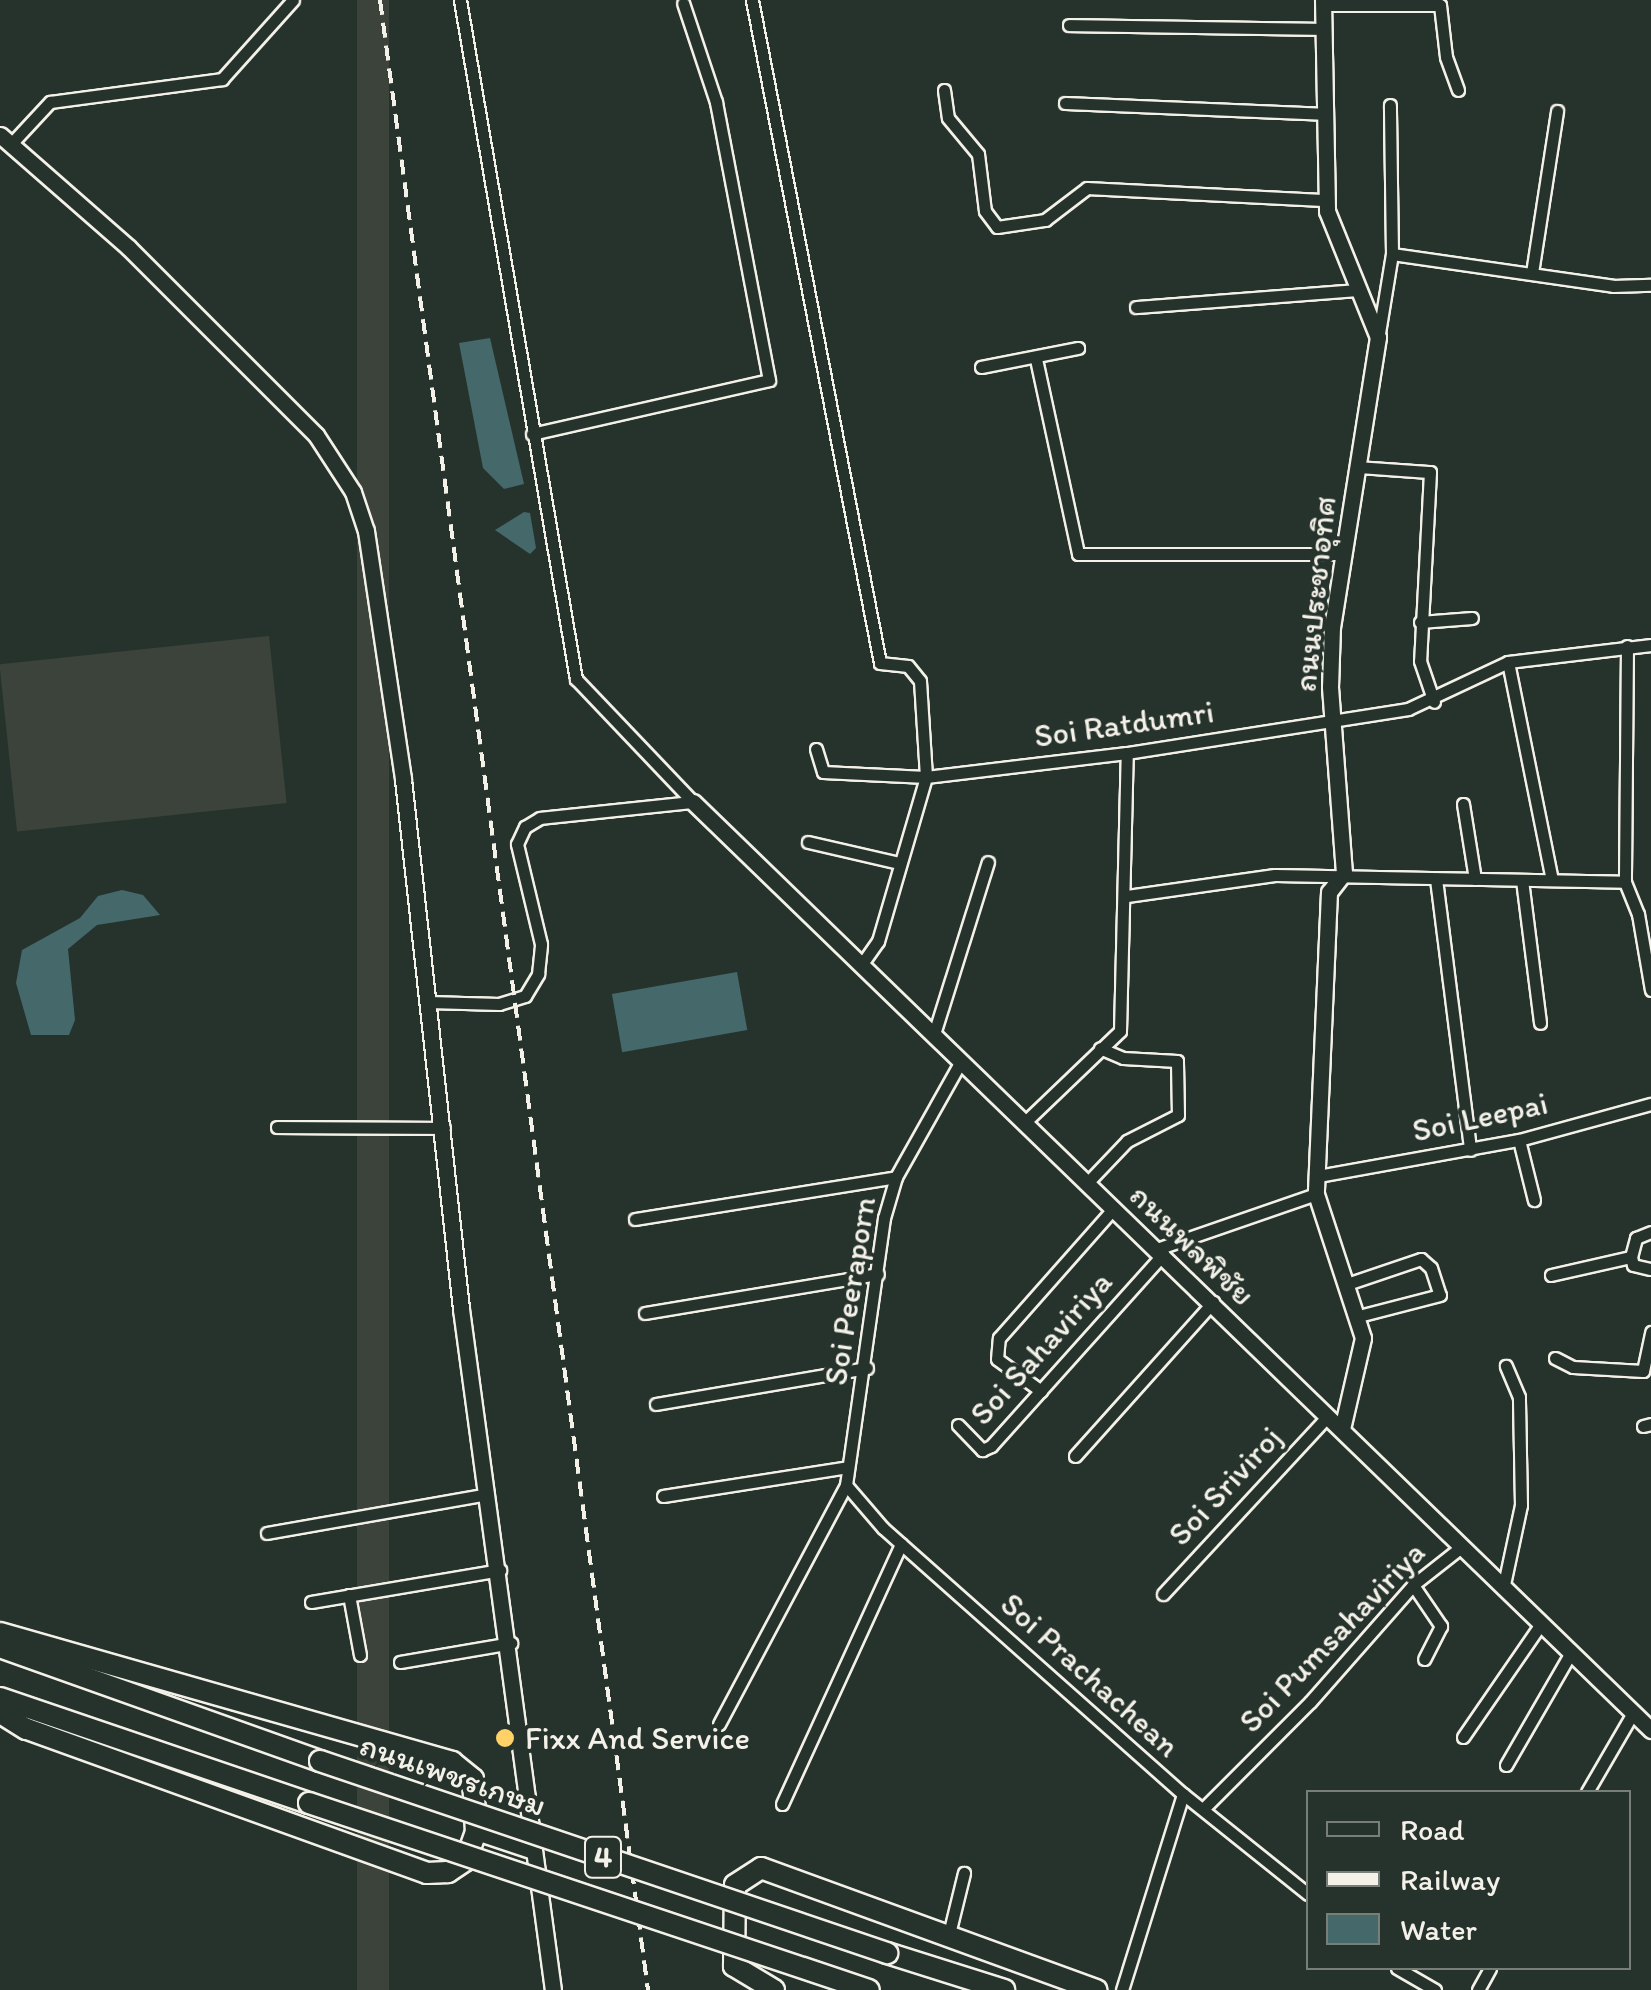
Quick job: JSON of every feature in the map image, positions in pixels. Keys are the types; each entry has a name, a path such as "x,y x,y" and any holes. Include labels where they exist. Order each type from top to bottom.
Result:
{"highway":[{"path":"0,1633 452,1762 473,1779 476,1832 466,1860 448,1872 426,1873 26,1729 0,1713"},
{"name":"ถนนเพชรเกษม","path":"0,1647 320,1762 1004,1990"},
{"name":"4","path":"0,1698 869,1990"},
{"path":"774,1990 734,1966 735,1885 761,1868 1096,1990"}],"street":[{"path":"293,0 222,79 50,102 5,140 198,316 316,435 354,492 366,531 397,740 488,1494 511,1643 533,1852 553,1990"},
{"path":"460,0 576,679 693,802"},
{"path":"752,0 880,662 918,674 926,777 878,941 862,964"},
{"path":"1378,337 1327,200 1323,2 1440,5 1446,56 1458,90"},
{"path":"532,434 769,380 716,102 683,3"},
{"path":"1069,25 1321,29"},
{"path":"944,90 948,118 978,154 985,211 997,227 1045,220 1087,188 1327,200"},
{"path":"1065,102 1323,114"},
{"path":"1378,337 1392,254 1390,106"},
{"path":"1532,273 1557,110"},
{"path":"1392,254 1651,285"},
{"path":"1136,307 1358,290"},
{"name":"ถนนประชาอุทิศ","path":"1342,1429 1357,1380 1359,1316 1316,1194 1329,892 1344,874 1329,722 1343,554 1378,337"},
{"path":"981,368 1036,360 1078,348"},
{"path":"1036,360 1078,554 1343,554"},
{"path":"1358,467 1430,472 1420,660 1434,702"},
{"path":"1420,622 1472,618"},
{"path":"1552,880 1508,662 1651,644"},
{"path":"1627,646 1625,882 1638,914 1651,990"},
{"name":"Soi Ratdumri","path":"816,749 823,772 926,777 1127,753 1434,702 1508,662"},
{"path":"1024,1123 1120,1031 1127,753"},
{"path":"429,1002 499,1004 525,996 538,974 541,944 516,844 524,828 540,818 693,802"},
{"name":"ถนนพลพิชัย","path":"693,802 1213,1302 1460,1548 1651,1728"},
{"path":"1464,804 1476,879"},
{"path":"808,842 898,863"},
{"path":"934,1034 988,862"},
{"path":"1126,896 1275,875 1625,882"},
{"path":"1436,879 1470,1150"},
{"path":"1522,880 1540,1023"},
{"path":"1088,1182 1127,1140 1178,1115 1176,1061 1123,1058 1100,1048"},
{"name":"Soi Peeraporn","path":"846,1485 896,1177 961,1062"},
{"name":"Soi Leepai","path":"1318,1176 1519,1140 1651,1104"},
{"path":"277,1127 444,1128"},
{"path":"1519,1140 1534,1200"},
{"path":"636,1219 677,1206 896,1177"},
{"path":"1160,1252 1316,1194"},
{"path":"1040,1391 997,1359 999,1338 1114,1208"},
{"path":"1651,1232 1636,1238 1630,1257 1634,1265 1651,1269"},
{"name":"Soi Sahaviriya","path":"958,1425 986,1450 1160,1252"},
{"path":"1551,1275 1630,1257"},
{"path":"1347,1284 1420,1259 1430,1268 1440,1294 1359,1316"},
{"path":"645,1313 878,1274"},
{"path":"1075,1456 1213,1302"},
{"path":"1555,1358 1573,1367 1643,1371 1651,1332"},
{"path":"1503,1588 1521,1505 1520,1397 1506,1366"},
{"path":"656,1404 867,1368"},
{"name":"Soi Sriviroj","path":"1163,1594 1328,1416"},
{"path":"663,1496 848,1467"},
{"path":"719,1724 846,1485"},
{"name":"Soi Prachachean","path":"846,1485 901,1544 1182,1794 1306,1892"},
{"path":"268,1533 488,1494"},
{"path":"782,1804 901,1544"},
{"name":"Soi Pumsahaviriya","path":"1202,1808 1310,1702 1413,1585 1460,1548"},
{"path":"311,1602 500,1570"},
{"path":"1413,1585 1441,1626 1424,1659"},
{"path":"349,1595 360,1655"},
{"path":"1463,1737 1542,1624"},
{"path":"400,1662 511,1643"},
{"path":"1506,1764 1570,1654"},
{"path":"1587,1790 1633,1713"},
{"path":"1122,1990 1182,1794"},
{"path":"476,1832 533,1852"},
{"path":"949,1934 964,1873"},
{"path":"1400,1970 1434,1990"}],"shaded area":[{"path":"357,0 389,0 389,1990 357,1990"},
{"path":"269,636 287,803 17,831 0,664"}],"water":[{"path":"490,338 524,484 504,489 483,468 459,343"},
{"path":"524,512 530,513 536,548 530,554 495,530"},
{"path":"122,890 143,895 160,915 97,925 68,949 75,1020 69,1035 31,1035 16,983 22,950 80,918 98,896"},
{"path":"737,972 747,1030 622,1052 612,994"}],"railway":[{"path":"380,0 648,1990"}],"place":[{"name":"Fixx And Service","path":"505,1738"}]}
